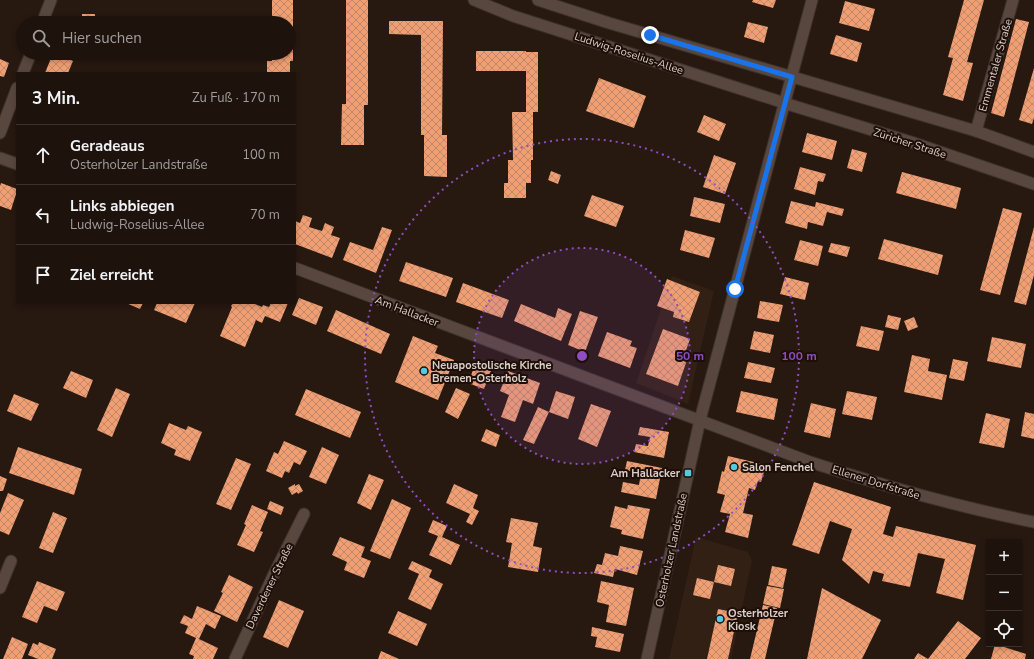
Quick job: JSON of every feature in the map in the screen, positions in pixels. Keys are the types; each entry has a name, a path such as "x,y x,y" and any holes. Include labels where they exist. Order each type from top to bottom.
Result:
{"main road":[{"path":"45,16 51,0"},
{"name":"Ludwig-Roselius-Allee","path":"474,0 521,18 785,103"},
{"name":"Ludwig-Roselius-Allee","path":"538,0 609,24 792,77"},
{"name":"Osterholzer Landstraße","path":"647,659 700,420 812,0"},
{"name":"Emmentaler Straße","path":"976,131 1014,0"},
{"path":"23,72 28,60"},
{"path":"792,77 976,131 1034,152"},
{"path":"0,132 16,91"},
{"name":"Züricher Straße","path":"785,103 910,142 1034,184"},
{"path":"0,158 16,164"},
{"name":"Am Hallacker","path":"296,268 700,420"},
{"name":"Ellener Dorfstraße","path":"700,420 810,462 867,480 947,503 1034,522"},
{"name":"Daverdener Straße","path":"235,659 273,576 304,514"},
{"path":"0,588 11,562"}],"shaded area":[{"path":"672,276 714,291 688,404 636,383"},
{"path":"696,537 748,552 752,561 731,659 669,659"}],"building":[{"path":"272,0 293,0 293,16 272,16"},
{"path":"346,0 368,0 368,105 364,105 364,145 341,145 342,104 346,104"},
{"path":"753,0 776,0 773,8 752,2"},
{"path":"964,0 984,0 967,62 973,63 963,101 943,95 953,58 948,57"},
{"path":"845,1 875,9 869,31 839,23"},
{"path":"82,14 95,14 95,16 82,16"},
{"path":"1016,19 1029,22 1004,117 991,113"},
{"path":"389,21 443,21 442,135 447,135 447,177 424,176 424,135 421,135 421,35 389,34"},
{"path":"748,22 768,27 764,43 744,37"},
{"path":"836,35 862,43 857,62 830,54"},
{"path":"476,51 538,52 538,112 533,112 533,160 531,160 531,183 526,183 526,198 504,198 504,183 508,183 508,160 513,160 512,112 526,112 526,71 476,71"},
{"path":"0,59 9,63 4,77 0,76"},
{"path":"50,60 73,61 68,72 45,72"},
{"path":"293,60 290,61 290,72 267,72 267,61"},
{"path":"1034,68 1034,118 1032,124 1019,120"},
{"path":"599,78 646,96 634,128 586,111"},
{"path":"704,115 726,124 719,141 697,132"},
{"path":"807,133 837,141 832,160 802,152"},
{"path":"852,149 867,153 862,172 847,168"},
{"path":"714,155 736,163 725,194 703,187"},
{"path":"800,167 826,174 823,182 818,181 815,195 794,189"},
{"path":"551,171 561,175 558,184 548,180"},
{"path":"902,172 961,188 956,209 896,193"},
{"path":"1,183 16,189 16,194 11,210 0,206"},
{"path":"592,195 624,206 616,227 584,216"},
{"path":"694,197 725,204 720,223 690,216"},
{"path":"791,201 815,207 816,202 844,209 842,216 827,212 823,226 808,222 807,229 785,223"},
{"path":"1003,208 1022,213 1000,295 980,290"},
{"path":"303,215 312,218 309,227 322,231 325,223 334,227 331,235 340,238 332,258 296,244 296,221 300,223"},
{"path":"382,227 392,230 376,273 343,260 350,242 373,250"},
{"path":"1034,227 1034,275 1026,305 1014,302"},
{"path":"685,230 715,238 709,258 680,250"},
{"path":"884,239 943,255 938,275 878,259"},
{"path":"800,240 823,246 818,266 794,260"},
{"path":"831,243 850,247 847,257 828,252"},
{"path":"406,262 453,278 446,297 399,281"},
{"path":"785,277 809,283 805,300 780,294"},
{"path":"667,279 700,292 689,322 673,317 674,312 657,306"},
{"path":"463,283 509,300 502,318 456,302"},
{"path":"299,298 323,307 316,325 292,315"},
{"path":"760,301 783,305 779,322 757,318"},
{"path":"128,304 142,304 140,309"},
{"path":"157,304 195,304 186,323 154,310"},
{"path":"232,304 255,304 262,307 263,305 269,307 270,304 288,304 280,322 265,316 262,323 256,320 245,347 220,336 232,307"},
{"path":"521,304 555,318 558,308 572,314 561,341 514,321"},
{"path":"336,310 390,334 381,354 327,331"},
{"path":"580,311 598,317 585,352 568,345"},
{"path":"888,315 901,318 898,330 885,327"},
{"path":"914,317 918,327 908,331 904,321"},
{"path":"861,326 884,331 879,351 856,346"},
{"path":"663,329 690,339 683,359 687,360 678,386 646,374"},
{"path":"754,331 774,335 770,353 750,349"},
{"path":"607,332 632,341 630,346 637,348 630,368 598,356"},
{"name":"Neuapostolische Kirche Bremen-Osterholz","path":"413,336 438,346 435,353 454,360 438,400 395,382"},
{"path":"992,337 1026,344 1021,368 987,361"},
{"path":"912,355 930,359 928,371 947,375 942,400 904,392"},
{"path":"953,359 968,362 964,381 949,378"},
{"path":"477,360 493,366 484,389 468,383"},
{"path":"748,362 775,368 771,383 744,378"},
{"path":"71,371 93,380 86,398 63,388"},
{"path":"508,371 540,383 533,404 523,400 515,422 501,417 509,395 500,391"},
{"path":"116,388 130,394 112,437 97,430"},
{"path":"456,388 470,394 458,419 445,412"},
{"path":"306,389 361,412 350,438 295,415"},
{"path":"556,391 575,397 568,419 549,412"},
{"path":"741,391 778,399 774,420 736,412"},
{"path":"847,391 877,397 872,420 842,414"},
{"path":"14,394 39,404 31,421 7,411"},
{"path":"811,403 836,409 830,438 804,432"},
{"path":"591,404 611,411 597,447 578,439"},
{"path":"538,407 549,412 534,444 523,440"},
{"path":"1025,412 1034,414 1034,439 1021,436"},
{"path":"986,413 1010,419 1004,448 979,443"},
{"path":"169,423 186,430 188,426 202,432 190,461 174,455 176,450 161,443"},
{"path":"640,427 669,432 664,458 634,452 636,444 648,446 650,437 638,435"},
{"path":"486,429 500,435 496,447 481,441"},
{"path":"284,441 307,451 300,465 294,462 289,473 285,471 282,478 266,471 274,452 278,454"},
{"path":"18,447 82,469 74,495 9,473"},
{"path":"322,447 339,455 326,484 309,477"},
{"path":"728,456 766,465 761,482 758,481 755,490 749,488 743,513 753,515 748,538 725,532 730,514 720,512 725,495 717,493 722,471 724,472"},
{"path":"236,458 251,464 231,510 216,504"},
{"path":"627,461 662,468 656,499 621,492 623,482 639,485 641,473 625,470"},
{"path":"369,474 384,480 371,510 357,503"},
{"path":"0,476 7,479 3,491 0,491"},
{"path":"814,482 891,507 883,534 893,537 896,526 976,545 963,600 936,593 945,559 918,553 910,587 882,581 884,574 873,571 869,584 842,560 852,529 830,521 819,554 792,545"},
{"path":"295,484 295,486 299,484 303,491 292,495 288,488"},
{"path":"454,484 478,495 473,508 479,511 472,525 466,522 470,514 446,503"},
{"path":"8,493 24,500 9,535 0,531 0,513"},
{"path":"392,499 411,508 390,559 370,551"},
{"path":"270,501 284,507 281,515 267,509"},
{"path":"252,505 268,512 260,531 263,532 254,552 237,545 246,525 244,524"},
{"path":"628,505 650,509 643,539 621,534 622,530 610,527 615,506 627,509"},
{"path":"53,512 67,518 53,553 39,548"},
{"path":"511,518 538,523 533,546 542,548 538,572 508,567 512,543 506,542"},
{"path":"433,520 447,526 442,537 460,545 451,565 429,555 438,536 428,532"},
{"path":"340,537 365,547 361,557 371,561 364,578 344,570 347,562 332,555"},
{"path":"620,546 643,551 637,575 615,569 613,577 594,573 597,564 602,565 605,553 618,556"},
{"path":"412,561 432,570 429,577 443,584 431,610 408,599 419,574 408,569"},
{"path":"718,565 735,569 731,586 714,582"},
{"path":"772,566 787,569 783,588 768,585"},
{"path":"229,575 253,587 237,622 214,611 223,593 221,592"},
{"path":"697,578 714,582 710,599 693,595"},
{"path":"37,581 65,592 57,611 44,606 37,623 22,617"},
{"path":"601,581 634,588 626,626 606,622 609,605 597,602"},
{"path":"767,586 784,589 780,608 763,604"},
{"path":"822,588 881,620 862,659 807,659"},
{"path":"279,600 304,611 288,648 263,637"},
{"path":"763,605 777,608 765,659 750,659"},
{"path":"197,606 221,616 215,629 206,624 199,639 218,648 213,659 193,659 194,656 189,654 196,638 185,633 188,626 180,623 184,615 192,619"},
{"path":"718,609 738,613 728,659 707,659"},
{"path":"398,611 427,624 417,646 388,633"},
{"path":"958,621 981,638 965,659 928,659"},
{"path":"592,627 624,634 620,652 595,647 597,637 591,636"},
{"path":"12,637 28,644 22,659 3,659"},
{"path":"39,642 56,649 52,659 38,659 28,655 33,643 38,645"},
{"path":"994,647 1004,647 1026,654 1025,659 991,659"},
{"path":"381,651 399,659 378,659"},
{"path":"918,653 928,659 914,659"}],"place":[{"name":"Neuapostolische Kirche Bremen-Osterholz","path":"424,371"},
{"name":"Salon Fenchel","path":"734,467"},
{"name":"Am Hallacker","path":"688,473"},
{"name":"Osterholzer Kiosk","path":"720,619"}],"route":[{"path":"650,35 792,77 735,289"}]}
